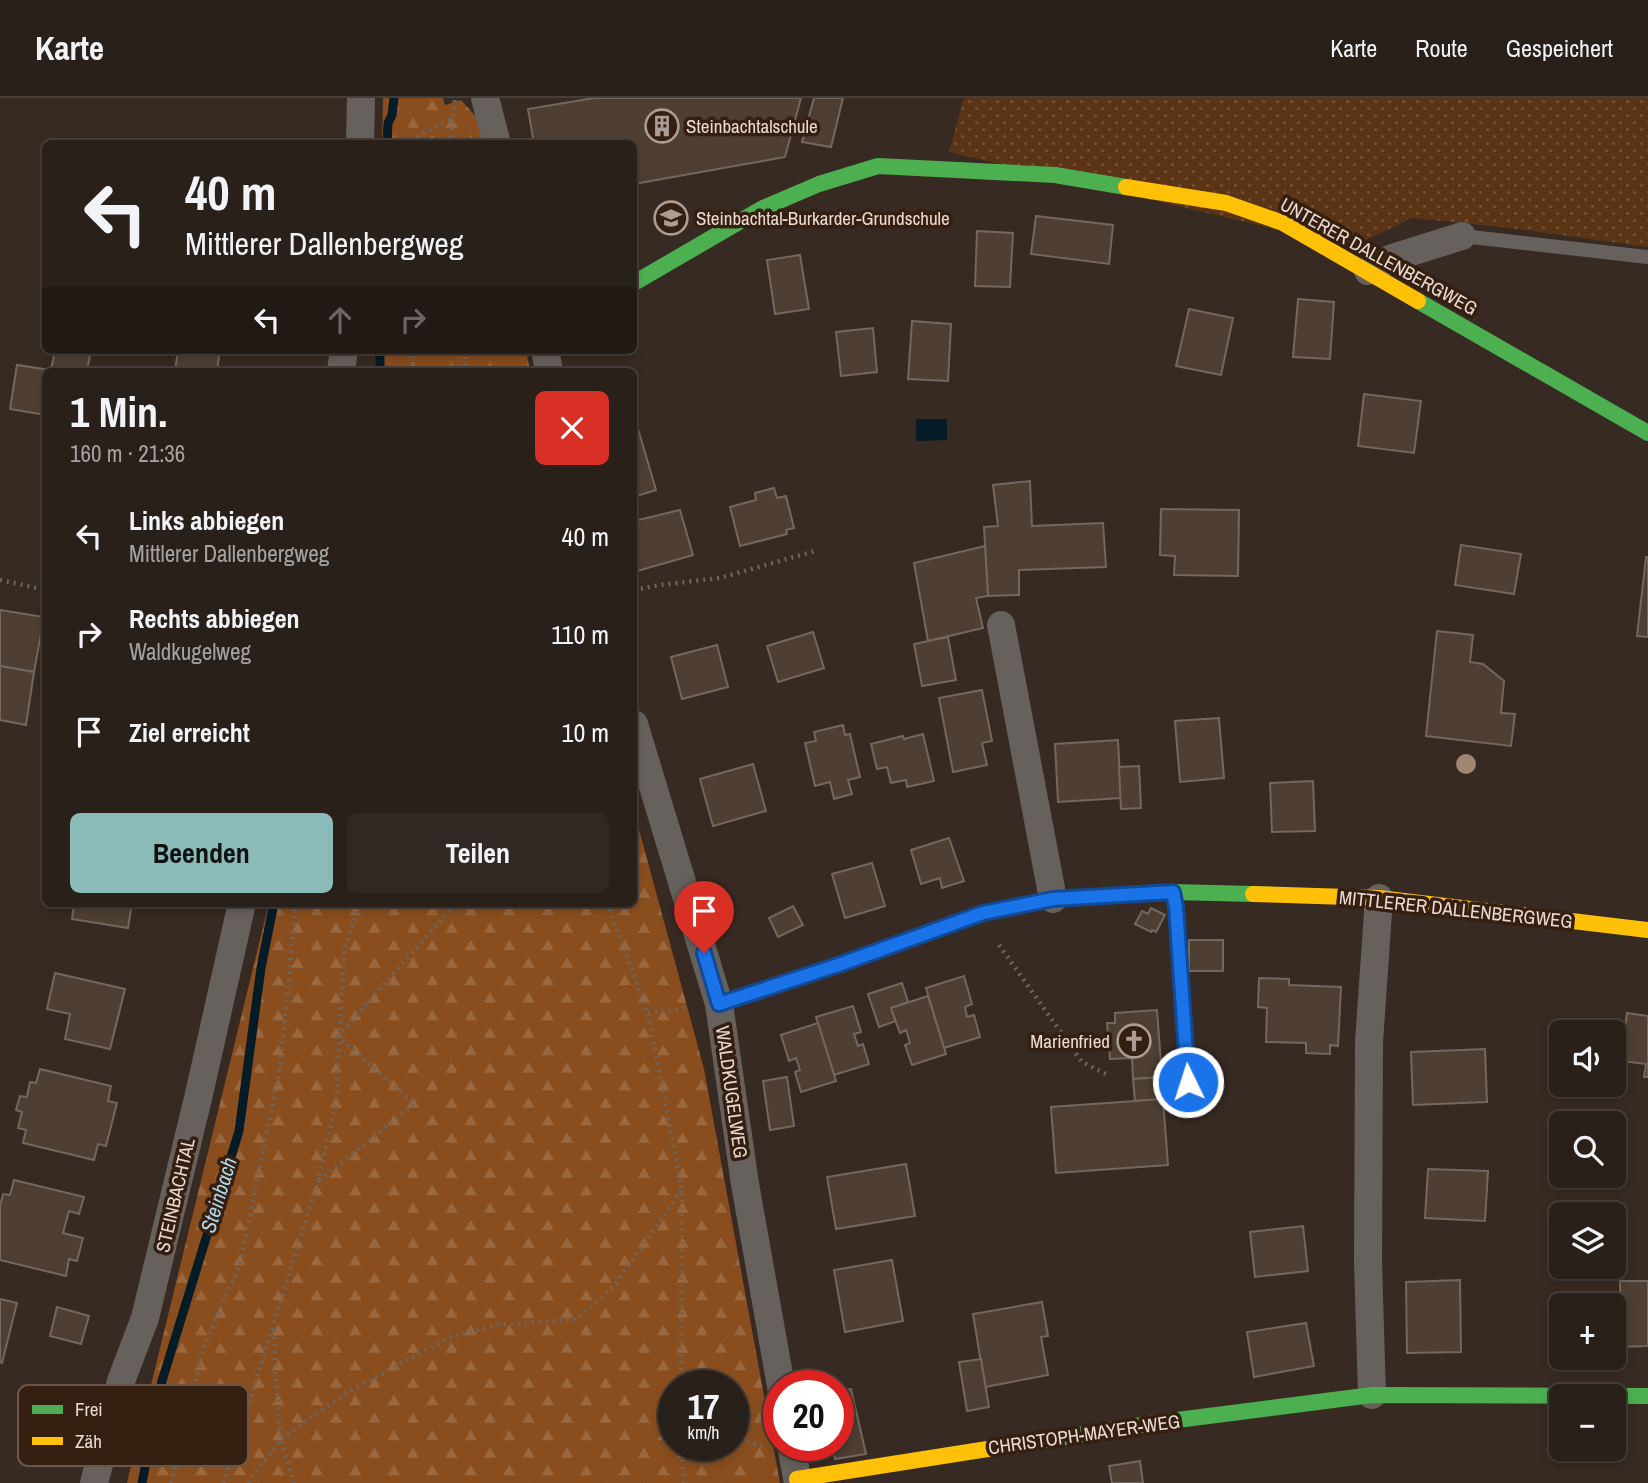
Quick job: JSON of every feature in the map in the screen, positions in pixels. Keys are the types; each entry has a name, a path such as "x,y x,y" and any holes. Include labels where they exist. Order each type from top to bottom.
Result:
{"street":[{"path":"360,140 361,98"},
{"path":"485,98 496,140"},
{"name":"UNTERER DALLENBERGWEG","path":"637,281 763,208 820,184 878,166 1055,175 1226,203 1283,223 1648,433"},
{"path":"1368,271 1392,258 1462,236"},
{"path":"1001,625 1053,899"},
{"name":"WALDKUGELWEG","path":"637,734 719,1004 745,1184 778,1370"},
{"name":"MITTLERER DALLENBERGWEG","path":"719,1004 983,913 1053,899 1173,892 1380,898 1648,930"},
{"path":"1372,1395 1368,1262 1369,1042 1380,898"},
{"name":"STEINBACHTAL","path":"120,1385 145,1318 241,907"},
{"name":"CHRISTOPH-MAYER-WEG","path":"797,1481 1154,1423 1372,1395 1648,1396"},
{"path":"794,1461 797,1481"},
{"name":"STEINBACHTAL","path":"94,1483 98,1466"}],"lane":[{"path":"1462,236 1648,257"},
{"path":"1173,892 1188,1082"}],"path":[{"path":"450,140 455,98"},
{"path":"417,140 452,118"},
{"path":"637,589 720,579 815,551"},
{"path":"0,580 42,589"},
{"path":"195,1385 204,1346 240,1264 280,1068 296,907"},
{"path":"248,1408 318,1181 336,1103 344,950 359,907"},
{"path":"338,1036 456,907"},
{"path":"607,907 648,1013 682,1189 681,1370"},
{"path":"983,913 990,933 1082,1062 1106,1074"},
{"path":"318,1181 415,1104 338,1036"},
{"path":"248,1483 281,1439 346,1392 451,1337 497,1325 577,1319 615,1285 682,1189"},
{"path":"274,1326 281,1439 294,1483"},
{"path":"682,1461 684,1483"},
{"path":"224,1483 229,1466"}],"shaded area":[{"path":"964,98 1648,98 1648,247 1412,218 1352,247 949,152"}],"green space":[{"path":"383,98 443,98 445,105 461,100 480,121 484,140 382,140"},
{"path":"376,354 527,354 529,368 376,368"},
{"path":"637,822 704,1069 763,1390 763,1461 776,1461 780,1483 127,1483 131,1466 248,1466 248,1385 151,1385 268,907 637,907"}],"water":[{"path":"916,419 947,419 947,440 916,441"}],"building":[{"name":"Steinbachtal-Burkarder-Grundschule","path":"594,98 801,98 785,157 637,183 637,140 533,140 528,109"},
{"path":"814,98 843,98 831,147 802,142"},
{"path":"1036,216 1113,225 1109,264 1031,254"},
{"path":"977,231 1013,233 1010,287 975,286"},
{"path":"800,255 809,309 775,314 767,260"},
{"path":"1298,299 1334,302 1330,359 1293,357"},
{"path":"1189,309 1233,318 1221,375 1176,366"},
{"path":"912,321 951,324 948,381 908,379"},
{"path":"873,328 877,372 841,376 836,332"},
{"path":"54,354 90,354 88,368 51,368"},
{"path":"177,354 219,354 217,368 175,368"},
{"path":"17,365 42,369 42,414 10,409"},
{"path":"1364,394 1421,401 1414,453 1358,446"},
{"path":"637,425 656,490 637,496"},
{"path":"1030,481 1032,526 1103,523 1106,567 1019,570 1019,595 988,596 984,527 998,526 993,485"},
{"path":"774,488 777,498 786,496 794,528 786,530 787,534 740,546 730,507 756,500 755,493"},
{"path":"1161,509 1239,510 1238,576 1174,575 1175,556 1160,555"},
{"path":"680,510 693,555 637,571 637,520"},
{"path":"1461,545 1521,554 1514,594 1455,585"},
{"path":"985,546 988,596 976,598 983,628 928,641 914,563"},
{"path":"1648,557 1648,637 1637,636"},
{"path":"0,610 42,617 34,672 0,666"},
{"path":"1437,631 1473,635 1470,662 1483,664 1504,681 1501,713 1515,714 1511,746 1426,736"},
{"path":"813,632 824,668 778,682 767,646"},
{"path":"948,637 956,680 922,686 914,644"},
{"path":"717,645 728,687 682,699 671,657"},
{"path":"0,666 34,672 26,725 0,720"},
{"path":"982,690 992,741 982,743 987,765 953,772 939,698"},
{"path":"1219,718 1224,778 1180,782 1175,721"},
{"path":"843,725 845,735 850,734 860,777 848,780 852,794 834,799 830,782 815,786 805,743 816,741 814,732"},
{"path":"923,734 934,781 907,787 906,780 891,783 887,767 877,769 871,744"},
{"path":"1118,740 1121,798 1058,802 1055,744"},
{"path":"753,764 766,811 713,826 700,779"},
{"path":"1139,766 1141,808 1121,809 1119,767"},
{"path":"1313,781 1315,831 1272,832 1270,783"},
{"path":"949,838 964,881 942,888 940,878 921,884 911,850"},
{"path":"872,863 885,906 845,918 832,874"},
{"path":"793,906 803,925 778,937 769,918"},
{"path":"74,907 131,907 128,928 72,919"},
{"path":"1151,908 1165,915 1156,932 1135,924 1142,911 1148,914"},
{"path":"1189,940 1223,940 1223,971 1189,971"},
{"path":"55,973 125,989 110,1049 65,1039 70,1014 47,1009"},
{"path":"964,976 972,1004 965,1007 967,1017 974,1015 980,1037 944,1048 926,988"},
{"path":"1259,978 1289,979 1289,985 1341,987 1338,1046 1330,1045 1330,1054 1306,1053 1306,1043 1266,1042 1267,1008 1258,1007"},
{"path":"902,983 908,1002 891,1008 896,1021 879,1027 868,994"},
{"path":"928,996 946,1054 912,1065 905,1045 910,1043 906,1030 900,1033 891,1008"},
{"path":"853,1006 861,1032 854,1034 858,1046 863,1044 869,1064 834,1075 816,1017"},
{"name":"Marienfried","path":"1157,1010 1162,1077 1133,1079 1132,1058 1110,1059 1107,1023 1115,1023 1115,1013"},
{"path":"1627,1013 1648,1016 1648,1077 1644,1077 1646,1064 1626,1062"},
{"path":"818,1023 836,1081 801,1092 795,1072 800,1070 796,1058 789,1061 781,1035"},
{"path":"1485,1049 1487,1102 1413,1105 1411,1052"},
{"path":"40,1069 111,1086 108,1101 117,1103 106,1146 98,1144 94,1160 23,1143 26,1130 18,1128 22,1112 16,1110 20,1096 27,1097 30,1082 36,1083"},
{"path":"787,1077 794,1126 770,1130 763,1081"},
{"path":"1162,1077 1163,1099 1135,1101 1133,1079"},
{"path":"1163,1099 1168,1165 1056,1173 1051,1107"},
{"path":"906,1164 915,1216 836,1229 827,1177"},
{"path":"1428,1169 1488,1171 1485,1221 1425,1218"},
{"path":"14,1180 84,1197 79,1214 69,1211 63,1233 83,1238 77,1261 69,1259 66,1276 0,1260 0,1206 3,1194 10,1195"},
{"path":"1303,1226 1308,1271 1255,1277 1250,1232"},
{"path":"892,1260 903,1321 845,1332 834,1270"},
{"path":"1460,1280 1461,1352 1407,1353 1406,1282"},
{"path":"1620,1281 1648,1281 1648,1346 1626,1347 1626,1293 1620,1293"},
{"path":"0,1299 17,1303 2,1363 0,1362"},
{"path":"1042,1302 1048,1336 1041,1337 1048,1375 985,1387 973,1314"},
{"path":"57,1307 89,1316 81,1344 50,1336"},
{"path":"1306,1323 1314,1366 1254,1377 1247,1332"},
{"path":"981,1359 989,1407 967,1411 959,1362"},
{"path":"854,1402 866,1454 854,1456"},
{"path":"1140,1461 1143,1483 1112,1483 1109,1466"}],"waterway":[{"name":"Steinbach","path":"387,140 394,98"},
{"name":"Steinbach","path":"380,354 380,368"},
{"name":"Steinbach","path":"161,1385 239,1131 261,968 273,907"},
{"name":"Steinbach","path":"142,1483 145,1466"}],"traffic: fast":[{"path":"637,281 763,208 819,184 878,166 1055,175 1126,187"},
{"path":"1418,301 1648,433"},
{"path":"719,1004 983,913 1053,899 1173,892 1253,894"},
{"path":"1013,1445 1154,1423 1372,1395 1648,1396"}],"traffic: slow":[{"path":"1126,187 1226,203 1283,223 1418,301"},
{"path":"1253,894 1379,898 1648,930"},
{"path":"797,1479 1013,1445"}],"place":[{"name":"Steinbachtalschule","path":"662,126"},
{"name":"Steinbachtal-Burkarder-Grundschule","path":"671,218"},
{"name":"Marienfried","path":"1134,1041"}],"route":[{"path":"704,953 719,1004 983,913 1053,899 1173,892 1188,1082"}]}
